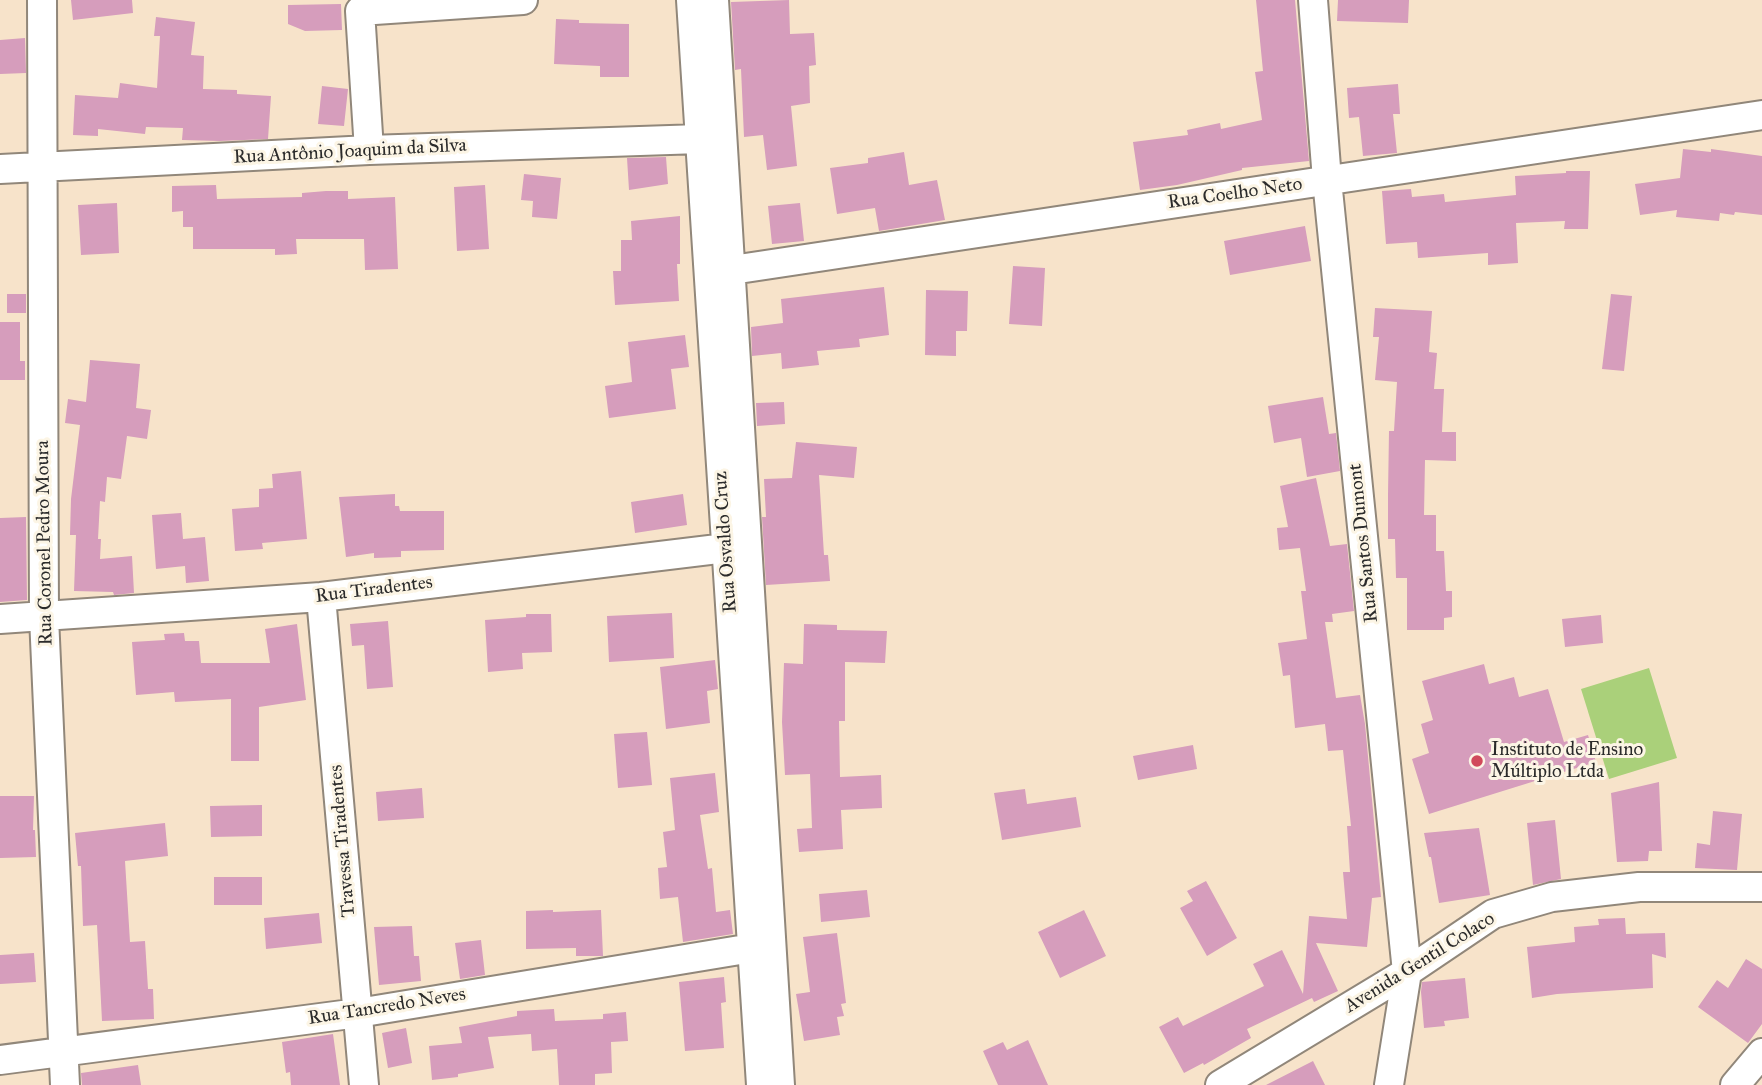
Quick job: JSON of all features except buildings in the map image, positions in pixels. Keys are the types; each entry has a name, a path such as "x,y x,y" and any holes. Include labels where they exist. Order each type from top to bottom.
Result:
{"street":[{"name":"Rua Coronel Pedro Moura","path":"42,0 44,617 65,1085"},
{"path":"369,150 360,11 523,0"},
{"name":"Rua Osvaldo Cruz","path":"691,0 701,139 720,271"},
{"name":"Rua Osvaldo Cruz","path":"714,0 720,271 762,948 780,1085"},
{"name":"Rua Santos Dumont","path":"1314,0 1327,180 1407,972 1389,1085"},
{"name":"Rua Coelho Neto","path":"720,271 1762,115"},
{"name":"Rua Antônio Joaquim da Silva","path":"0,169 369,150 701,139"},
{"name":"Rua Tiradentes","path":"0,619 321,597 737,548"},
{"name":"Travessa Tiradentes","path":"321,597 364,1085"},
{"name":"Avenida Gentil Colaco","path":"1220,1085 1407,972 1493,914 1552,897 1639,887 1762,887"},
{"name":"Rua Osvaldo Cruz","path":"761,1085 762,948"},
{"name":"Rua Tancredo Neves","path":"0,1060 358,1013 762,948"},
{"path":"1735,1085 1762,1053"}],"green space":[{"path":"1649,668 1677,758 1609,779 1581,689"}],"place":[{"name":"Instituto de Ensino Múltiplo Ltda","path":"1477,761"}]}
